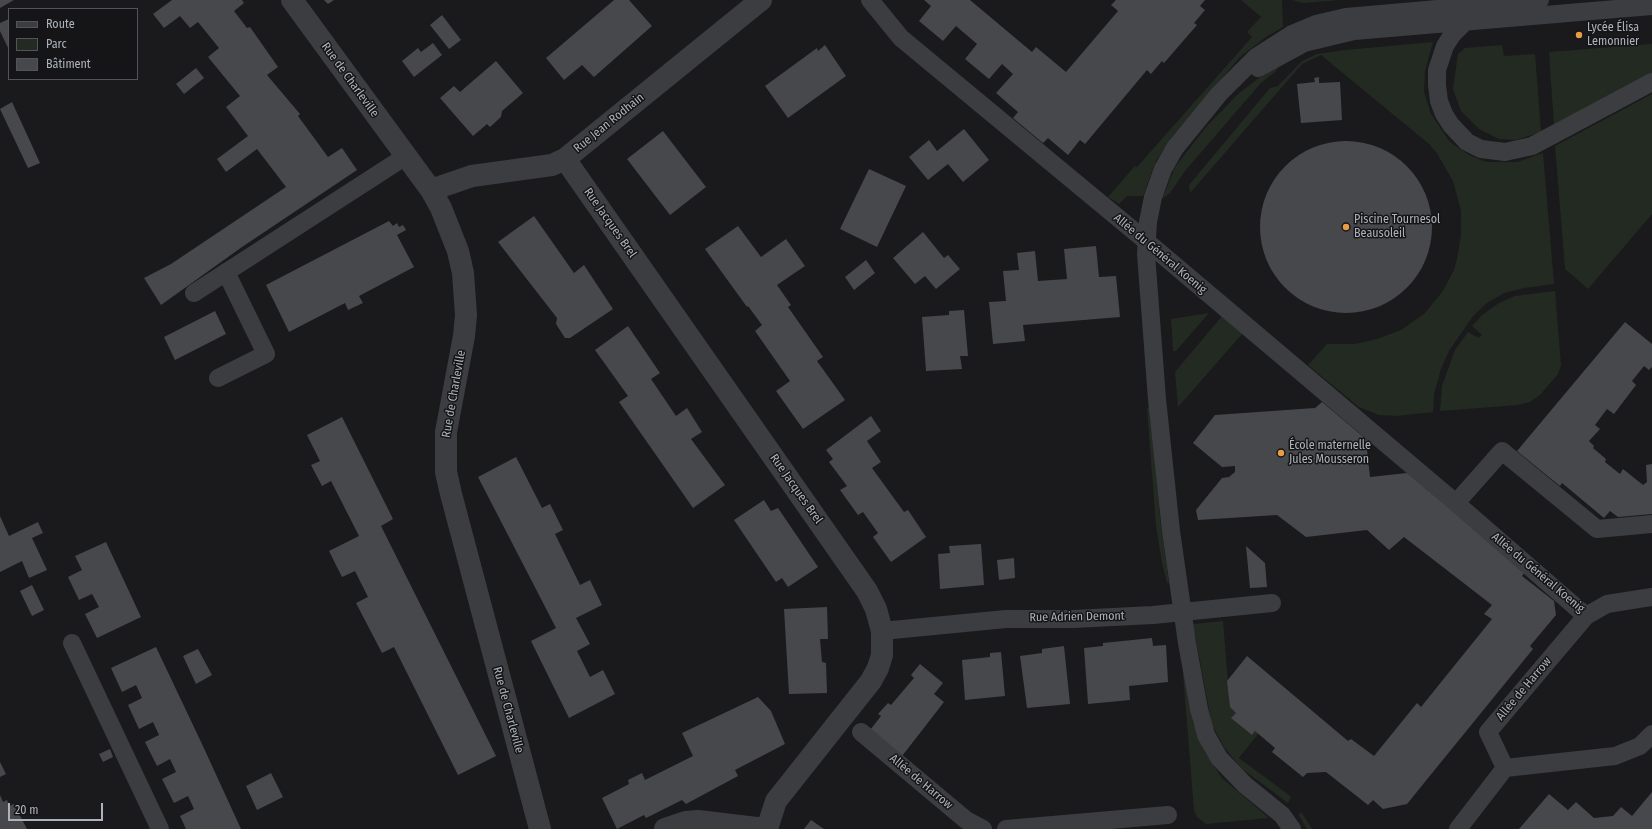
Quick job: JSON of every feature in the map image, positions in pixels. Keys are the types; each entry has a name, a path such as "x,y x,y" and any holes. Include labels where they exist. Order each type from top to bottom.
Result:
{"street":[{"name":"Rue de Charleville","path":"292,0 431,190 441,208 456,246 463,273 465,296 464,336 446,432 446,472 450,494 540,829"},
{"name":"Rue Jean Rodhain","path":"431,190 472,176 552,165 565,159 761,0"},
{"name":"Rue Jacques Brel","path":"565,159 867,591 876,609 882,631 882,655 878,668 871,681 776,801 766,829"},
{"path":"665,829 686,822 698,821 766,829"}],"lane":[{"name":"Allée du Général Koenig","path":"870,0 901,38 1146,241 1456,503 1586,616 1607,604 1652,597"},
{"path":"1292,829 1276,809 1245,785 1227,768 1206,735 1199,709 1182,612 1167,500 1147,280 1146,241 1150,207 1163,169 1175,148 1219,94 1256,57 1279,40 1304,28 1334,19 1405,6 1482,5 1540,0"},
{"path":"1482,5 1452,36 1445,46 1439,64 1436,85 1444,114 1451,125 1464,139 1481,149 1505,152 1532,146 1652,82"},
{"path":"1387,28 1405,6"},
{"path":"1219,94 1265,63 1304,43 1340,33 1652,6"},
{"path":"194,293 406,156"},
{"path":"218,378 266,354 226,272"},
{"path":"1456,503 1502,451 1597,529 1652,524"},
{"name":"Rue Adrien Demont","path":"882,631 1006,619 1104,618 1272,603"},
{"name":"Allée de Harrow","path":"1505,768 1488,732 1586,616"},
{"path":"72,643 160,829"},
{"name":"Allée de Harrow","path":"861,732 966,820 983,829"},
{"path":"1458,829 1505,768 1615,756 1640,746 1652,734"},
{"path":"1006,829 1132,824 1168,815"}],"green space":[{"path":"1241,0 1282,0 1283,27 1266,37 1240,57 1173,136 1156,161 1143,196 1127,196 1119,204 1108,197 1135,166 1137,167 1252,37 1247,32 1261,17"},
{"path":"1292,0 1341,0 1303,3"},
{"path":"1433,42 1425,71 1424,92 1431,114 1450,142 1469,155 1486,162 1517,162 1543,153 1554,284 1524,288 1504,293 1487,303 1473,316 1449,351 1441,369 1434,394 1433,412 1396,416 1379,415 1359,407 1308,365 1327,344 1355,344 1377,339 1401,330 1424,314 1443,291 1454,270 1457,259 1461,235 1461,211 1453,181 1436,152 1429,144 1321,55 1302,64 1190,193 1189,185 1270,88 1278,86 1302,61 1317,54"},
{"path":"1652,44 1652,73 1554,126 1549,52"},
{"path":"1502,45 1504,56 1535,54 1541,132 1516,140 1499,139 1479,129 1461,111 1453,89 1458,54 1465,48"},
{"path":"1280,65 1276,71 1260,84 1185,171 1170,193 1162,199 1175,167 1206,127 1238,94 1260,77"},
{"path":"1652,94 1652,214 1588,289 1565,269 1555,146"},
{"path":"1555,291 1561,365 1558,374 1540,395 1530,402 1518,405 1440,411 1442,386 1455,350 1468,332 1479,338 1482,335 1472,326 1482,315 1499,303 1515,296"},
{"path":"1209,313 1176,351 1173,351 1171,319"},
{"path":"1222,316 1243,333 1178,407 1175,372"},
{"path":"1151,405 1160,518 1169,583 1167,583 1162,563 1156,526 1147,408"},
{"path":"1223,621 1230,707 1236,713 1232,718 1252,735 1255,731 1258,734 1239,758 1289,795 1291,797 1288,803 1241,768 1224,747 1212,725 1193,624"},
{"path":"1183,674 1185,674 1193,723 1206,754 1222,778 1269,818 1206,824 1197,817 1194,810"},
{"path":"1302,813 1312,829 1307,829 1298,814"}],"building":[{"path":"0,0 14,0 0,8"},
{"path":"172,0 242,0 244,3 234,11 247,28 250,27 278,67 267,75 300,114 298,116 328,157 342,148 357,170 242,247 161,305 144,278 171,264 286,187 257,149 226,172 217,159 248,136 226,107 240,96 208,57 219,48 198,22 190,28 180,16 164,28 153,14"},
{"path":"324,0 334,0 328,4"},
{"path":"614,0 629,0 652,26 594,77 582,65 564,80 546,58"},
{"path":"924,0 970,0 1032,52 1036,47 1066,72 1118,11 1111,5 1116,0 1205,0 1200,6 1205,10 1194,23 1197,25 1164,63 1162,61 1151,74 1147,70 1085,144 1080,140 1068,155 1048,138 1043,143 1013,118 1018,112 996,93 1013,74 1002,64 989,79 965,59 977,44 956,26 943,41 919,21 931,6"},
{"path":"442,15 461,40 449,49 430,25"},
{"path":"8,19 8,48 0,31 0,23"},
{"path":"433,43 442,55 414,77 402,61 418,48 421,52"},
{"path":"825,45 846,76 788,118 765,86 817,48 818,51"},
{"path":"496,61 523,93 502,111 501,117 490,127 487,124 473,136 440,98 454,86 460,92"},
{"path":"196,68 204,78 184,94 176,84"},
{"path":"1319,77 1319,83 1340,82 1342,120 1301,123 1297,84 1315,82 1314,78"},
{"path":"12,102 40,163 28,168 0,109"},
{"path":"964,129 989,160 963,182 948,164 928,180 909,157 929,140 937,151"},
{"path":"663,131 706,187 670,215 627,159"},
{"name":"Piscine Tournesol Beausoleil","path":"1338,141 1354,141 1371,144 1387,151 1401,160 1413,172 1422,186 1429,202 1432,227 1431,244 1426,260 1413,282 1401,294 1387,303 1371,310 1354,313 1338,313 1321,310 1305,303 1291,294 1279,282 1270,268 1263,252 1260,235 1260,219 1263,202 1270,186 1279,172 1291,160 1305,151 1321,144"},
{"path":"869,169 906,186 877,247 840,229"},
{"path":"534,216 574,273 584,265 613,309 570,338 565,338 556,324 557,318 498,242"},
{"path":"389,221 393,226 397,223 399,227 403,225 406,230 397,235 414,267 359,296 363,303 348,310 345,303 289,332 266,285"},
{"path":"738,226 761,257 786,239 805,266 777,285 791,305 788,307 823,357 817,361 845,400 803,429 776,391 790,381 755,331 762,325 705,249"},
{"path":"923,232 944,258 948,255 960,269 936,289 925,276 915,284 893,258"},
{"path":"1096,246 1099,277 1116,276 1120,317 1023,325 1025,341 993,344 989,302 1006,301 1003,271 1019,270 1017,253 1035,251 1038,281 1067,279 1064,249"},
{"path":"866,260 875,273 854,290 845,277"},
{"path":"964,310 968,356 960,356 962,369 926,371 922,317 949,315 949,311"},
{"path":"215,311 226,334 175,360 164,337"},
{"path":"1625,322 1652,344 1652,367 1649,370 1644,366 1632,381 1636,385 1614,414 1607,409 1595,425 1600,429 1589,441 1594,446 1593,448 1606,459 1605,462 1620,474 1623,469 1643,485 1647,482 1646,465 1652,464 1652,514 1618,517 1610,511 1604,518 1562,483 1560,486 1517,451"},
{"path":"628,326 660,373 651,379 676,416 687,408 702,432 691,439 725,485 693,508 619,402 628,396 595,350"},
{"path":"1322,402 1372,444 1367,450 1370,477 1407,473 1526,571 1522,576 1554,601 1556,615 1530,646 1533,649 1407,804 1383,809 1373,800 1368,805 1326,772 1307,773 1303,777 1272,752 1275,748 1255,731 1252,735 1231,718 1236,713 1230,707 1227,681 1247,656 1348,741 1351,739 1374,756 1417,703 1421,707 1492,619 1484,614 1492,605 1404,537 1389,550 1367,530 1306,537 1277,515 1198,520 1196,510 1222,478 1229,477 1235,472 1235,466 1222,467 1193,443 1215,415 1315,408"},
{"path":"871,416 881,431 867,441 881,462 872,468 904,512 908,510 926,537 891,562 873,537 878,533 863,512 858,515 840,490 847,486 829,462 833,459 826,450"},
{"path":"342,417 393,519 381,526 496,756 458,775 394,647 382,653 356,603 368,597 355,571 342,577 329,551 359,536 331,481 322,486 311,465 320,461 307,435"},
{"path":"516,457 542,508 550,504 563,530 555,534 580,585 590,580 602,605 576,618 590,644 577,651 590,677 603,670 615,694 569,718 531,641 556,628 478,477"},
{"path":"764,500 771,511 778,508 818,567 788,587 782,578 776,582 734,520"},
{"path":"0,516 9,536 38,522 43,533 32,538 47,570 29,578 22,561 0,572"},
{"path":"106,542 141,617 97,638 85,614 99,607 92,594 79,600 68,577 82,570 75,556"},
{"path":"981,544 984,585 940,589 938,554 950,553 949,546"},
{"path":"1246,546 1265,563 1267,587 1250,588"},
{"path":"1014,558 1015,578 999,580 997,560"},
{"path":"32,585 44,610 32,616 20,591"},
{"path":"827,607 828,639 820,639 822,662 826,663 827,693 789,694 784,609"},
{"path":"1152,638 1153,646 1166,645 1168,682 1129,686 1130,700 1088,704 1084,648 1103,646 1103,643"},
{"path":"1064,646 1070,704 1027,708 1020,656 1042,653 1042,649"},
{"path":"156,647 241,829 186,829 180,816 194,809 188,796 174,803 162,779 176,772 170,759 157,766 145,742 159,735 153,722 139,729 128,705 142,698 136,685 122,692 111,668"},
{"path":"198,649 212,675 196,684 183,656"},
{"path":"1001,652 1005,696 965,700 962,660 990,657 990,653"},
{"path":"920,664 943,683 934,694 944,702 899,760 867,734 881,716 878,714 888,703 891,705 914,678 911,675"},
{"path":"758,697 771,711 785,744 735,770 738,776 686,804 682,800 646,818 644,815 617,829 602,798 629,784 628,780 642,773 645,780 693,756 682,733"},
{"path":"110,749 113,757 103,762 99,754"},
{"path":"0,762 6,774 0,777"},
{"path":"271,773 283,797 257,810 246,786"},
{"path":"1652,792 1652,829 1519,829 1549,794 1568,810 1576,802 1594,818 1613,816 1621,807 1632,816"},
{"path":"0,795 3,802 7,800 9,806 14,804 27,829 0,829"},
{"path":"811,820 824,829 804,829"}],"place":[{"name":"Lycée Élisa Lemonnier","path":"1579,35"},
{"name":"Piscine Tournesol Beausoleil","path":"1346,227"},
{"name":"École maternelle Jules Mousseron","path":"1281,453"}]}
